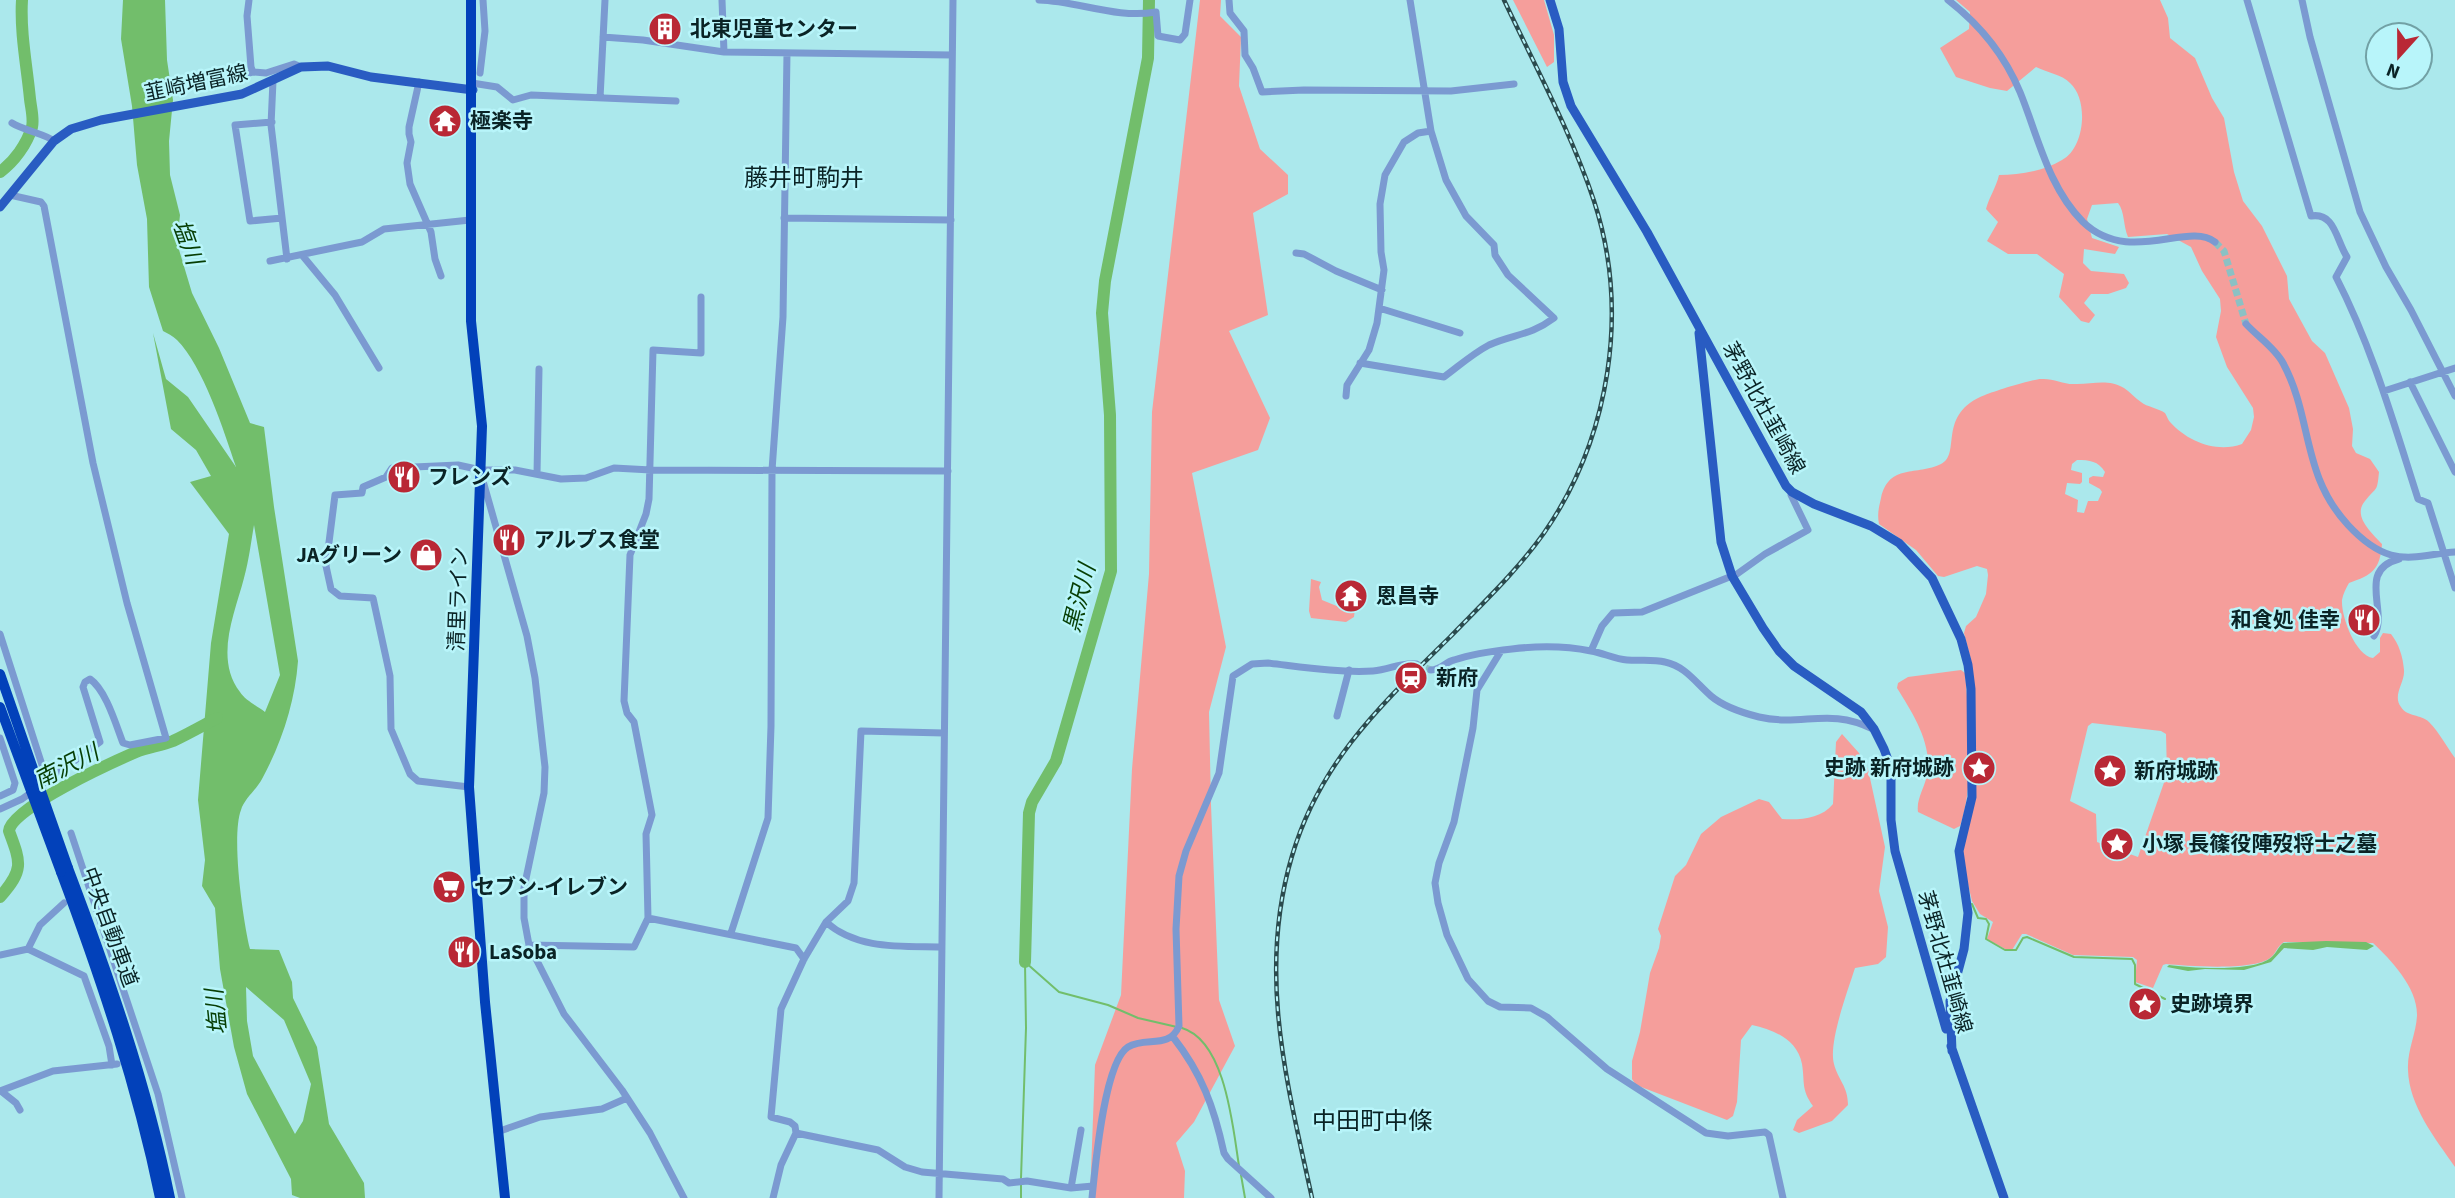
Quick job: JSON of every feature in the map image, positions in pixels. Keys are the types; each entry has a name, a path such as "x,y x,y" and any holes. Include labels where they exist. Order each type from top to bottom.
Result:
{"highway":[{"name":"清里ライン","path":"471,0 471,321 482,414 482,473 469,787 482,962 505,1198"},
{"name":"中央自動車道","path":"0,674 128,1066 151,1151 160,1198"},
{"name":"中央自動車道","path":"0,707 35,787"},
{"name":"中央自動車道","path":"64,870 108,972 138,1066 170,1198"}],"main road":[{"name":"茅野北杜韮崎線","path":"1550,0 1559,30 1563,82 1571,106 1633,209 1764,449 1792,492 1871,526 1899,543 1932,578 1961,639 1971,689 1972,797 1959,851 1968,913 1964,949 1950,1002 1952,1051"},
{"name":"韮崎増富線","path":"0,207 54,141 71,129 101,120 242,94 309,65 328,66 356,75 473,86"},
{"name":"茅野北杜韮崎線","path":"1696,321 1701,343 1721,541 1732,576 1779,651 1794,666 1861,712 1874,729 1891,768 1891,820 1895,851 1952,1051 2004,1198"}],"street":[{"path":"249,0 247,16 253,72"},
{"path":"480,73 485,31 483,0"},
{"path":"600,98 605,0"},
{"path":"722,0 724,52"},
{"path":"939,1198 953,0"},
{"path":"1039,0 1100,11 1156,12 1158,36 1180,40 1185,34 1190,0"},
{"path":"1229,0 1230,13 1244,31 1245,55 1262,92 1423,91 1476,89 1514,83"},
{"path":"1360,363 1444,377 1463,360 1490,345 1531,333 1554,318 1508,275 1495,255 1492,243 1466,216 1446,180 1431,131 1423,91 1410,0"},
{"path":"1948,0 1972,20 2010,73 2058,187 2095,232 2135,243 2203,236 2215,242"},
{"path":"2247,0 2311,216 2320,214 2328,218 2347,257 2336,277 2349,302 2384,391 2418,499 2428,503 2455,588"},
{"path":"2302,0 2360,212 2386,267 2455,396"},
{"path":"603,37 724,52 952,55"},
{"path":"731,933 768,818 772,470 783,317 787,53"},
{"path":"217,83 294,64 301,68"},
{"path":"273,81 271,122 287,259"},
{"path":"419,82 408,134 411,142 407,163 410,184 434,240 435,259 441,276"},
{"path":"473,86 497,87 513,100 531,95 676,101"},
{"path":"271,122 236,125 250,221 282,218"},
{"path":"12,123 25,131 49,136 54,141"},
{"path":"1346,396 1346,385 1373,339 1379,308 1384,270 1380,204 1385,175 1404,142 1418,133 1431,131"},
{"path":"0,809 22,799 100,742 83,687 85,682 90,680 102,693 123,743 130,745 166,738 127,603 93,463 44,206 41,202 10,195"},
{"path":"784,218 951,220"},
{"path":"270,261 362,242 384,229 470,220"},
{"path":"1296,253 1304,254 1382,290"},
{"path":"302,255 335,295 379,368"},
{"path":"530,945 634,947 649,918 646,834 652,815 634,722 627,713 624,701 630,555 646,514 651,470 653,350 701,353 701,296"},
{"path":"1379,308 1461,333"},
{"path":"2246,324 2283,363 2298,400 2309,451 2324,492 2343,520 2366,543 2403,558"},
{"path":"2384,391 2455,368"},
{"path":"537,474 539,369"},
{"path":"2410,382 2455,472"},
{"path":"469,787 418,780 410,774 391,729 390,676 373,597 340,596 331,589 326,566 335,495 362,493 363,487 386,477 392,468 458,465 482,473 515,470 561,479 586,478 614,468 948,471"},
{"path":"482,473 527,636 535,678 545,767 544,793 524,888 524,918 530,945 564,1014 650,1133 684,1198"},
{"path":"1591,651 1602,626 1613,613 1642,612 1732,576 1808,530 1792,492"},
{"path":"2374,636 2379,628 2375,600 2379,573 2388,563 2403,558 2455,552"},
{"path":"0,634 43,768 51,778"},
{"path":"1431,670 1436,670 1450,660 1501,651 1556,648 1591,651 1625,660 1665,662 1681,668 1712,697 1728,707 1756,716 1788,722 1813,717 1839,717 1856,720 1874,729"},
{"path":"1501,651 1477,690 1473,727 1454,822 1439,863 1435,883 1437,903 1447,935 1468,979 1488,1001 1500,1007 1531,1009 1548,1017 1607,1069 1706,1133 1728,1136 1765,1132 1769,1135 1783,1198"},
{"path":"1092,1198 1109,1083 1119,1055 1129,1046 1172,1037 1181,1020 1176,929 1179,876 1186,851 1219,773 1233,676 1252,664 1375,671 1396,667 1405,662 1416,664"},
{"path":"1337,716 1349,670"},
{"path":"772,1198 780,1165 796,1133 795,1126 790,1122 771,1117 781,1009 804,959 827,922 848,901 854,883 861,731 944,733"},
{"path":"0,738 15,783 13,790 0,796"},
{"path":"71,834 158,1094 182,1198"},
{"path":"28,949 40,925 64,903"},
{"path":"649,918 796,948 804,959"},
{"path":"827,922 839,933 882,946 941,947"},
{"path":"0,956 28,949 84,976 114,1064 53,1071 0,1091 16,1103 20,1110"},
{"path":"1172,1037 1197,1070 1212,1105 1224,1153 1271,1198"},
{"path":"498,1132 540,1117 602,1109 627,1098"},
{"path":"1071,1188 1081,1130"},
{"path":"796,1133 878,1150 912,1170 1003,1179 1009,1183 1027,1181 1071,1188 1093,1186"}],"shaded area":[{"path":"123,0 165,0 167,60 173,100 169,141 170,175 180,215 177,243 192,293 219,348 250,423 264,427 298,661 291,707 276,751 262,779 243,806 238,822 239,879 247,936 250,949 279,950 292,982 293,998 317,1047 329,1124 364,1183 365,1198 300,1198 292,1195 291,1179 247,1094 234,1047 220,969 215,908 202,886 205,860 198,800 211,643 229,534 190,482 211,476 196,450 171,429 153,333 166,379 188,397 236,467 204,382 187,351 163,331 149,287 147,219 137,165 132,106 121,39","holes":["254,525 280,675 265,712 248,700 232,679 227,650","246,987 284,1020 311,1084 303,1121 295,1134 253,1056 247,1021"]},
{"path":"1200,0 1221,0 1220,16 1241,37 1239,86 1260,149 1288,175 1288,194 1253,213 1268,315 1229,331 1270,418 1258,450 1192,473 1226,647 1209,712 1211,805 1219,1000 1235,1046 1194,1122 1176,1143 1185,1171 1184,1198 1090,1198 1095,1065 1121,995 1132,769 1149,574 1152,412"},
{"path":"1513,0 1544,0 1554,35 1554,62 1547,67"},
{"path":"1956,0 2160,0 2168,18 2170,38 2195,58 2212,98 2224,118 2234,172 2243,201 2262,226 2287,276 2289,299 2312,341 2325,353 2349,408 2353,429 2352,446 2356,453 2370,459 2379,472 2377,486 2365,501 2361,512 2365,524 2382,544 2379,560 2369,574 2349,583 2342,598 2342,607 2350,634 2366,655 2373,658 2380,652 2380,638 2383,633 2391,634 2402,656 2404,675 2398,693 2399,702 2407,712 2429,722 2455,758 2455,1167 2424,1121 2409,1083 2408,1063 2417,1016 2413,995 2395,966 2373,943 2284,942 2270,958 2250,965 2220,967 2166,964 2163,965 2153,988 2135,982 2137,960 2133,957 2073,955 2026,934 2022,934 2012,950 1987,939 1993,922 1980,914 1972,901 1962,859 1974,804 1971,660 1964,633 1966,626 1976,617 1986,594 1987,569 1977,566 1944,577 1938,576 1916,550 1879,524 1879,508 1885,487 1897,475 1932,467 1947,459 1955,423 1960,412 1970,403 1990,393 2037,380 2117,385 2143,404 2165,413 2170,422 2185,435 2213,446 2242,444 2251,430 2254,417 2253,408 2227,367 2216,337 2221,311 2220,299 2191,247 2167,234 2128,237 2118,203 2092,205 2087,219 2092,238 2119,247 2115,254 2084,249 2083,263 2091,271 2124,274 2129,283 2126,288 2108,294 2091,294 2084,303 2095,315 2089,323 2081,321 2059,297 2064,274 2037,254 2008,254 1987,241 1998,222 1986,209 1999,175 2032,172 2048,167 2070,154 2080,135 2082,112 2076,91 2067,80 2036,67 2007,91 1956,77 1940,48 1969,29 1970,12","holes":["2077,460 2093,462 2100,465 2105,472 2103,477 2089,478 2089,483 2102,492 2098,501 2088,501 2084,513 2077,512 2078,500 2065,494 2067,483 2082,482 2082,473 2071,470 2072,464","2092,723 2161,731 2166,734 2167,774 2138,857 2097,842 2096,814 2070,801 2088,726"]},
{"path":"1311,579 1321,582 1319,587 1322,600 1344,609 1351,606 1355,608 1354,617 1346,622 1311,618"},
{"path":"1961,670 1965,673 1967,690 1969,771 1965,809 1960,826 1954,829 1918,812 1918,802 1927,775 1927,752 1920,729 1897,688 1898,683 1908,677"},
{"path":"1842,734 1859,753 1868,769 1885,847 1879,891 1888,927 1886,957 1878,964 1855,968 1836,1030 1834,1064 1848,1105 1832,1121 1799,1133 1793,1130 1797,1120 1813,1106 1805,1090 1799,1055 1783,1037 1752,1025 1741,1040 1737,1102 1733,1116 1727,1120 1636,1085 1632,1079 1632,1061 1650,973 1659,948 1661,936 1658,929 1675,876 1686,865 1701,834 1721,817 1759,799 1769,802 1782,819 1810,818 1828,809 1833,804 1836,742"},
{"path":"2366,942 2374,946 2367,950 2284,948 2271,962 2244,970 2188,971 2167,967 2248,966 2271,958 2283,943"}],"waterway":[{"path":"0,172 19,152 33,124 23,37 22,0"},
{"name":"黒沢川","path":"1025,962 1029,813 1032,802 1056,761 1111,571 1110,415 1102,313 1105,281 1148,58 1149,0"},
{"name":"南沢川","path":"0,897 13,880 18,866 9,831 14,821 26,810 107,765 141,750 173,741 217,718"},
{"path":"1972,904 1978,918 1986,919 1989,924 1986,939 2005,950 2016,950 2023,938 2027,937 2074,957 2132,959 2135,965 2135,984 2165,999"},
{"path":"1025,962 1059,992 1108,1005 1138,1018 1177,1027"},
{"name":"黒沢川","path":"1021,1178 1026,1028 1025,963"},
{"path":"1182,1028 1197,1036 1209,1050 1218,1068 1230,1110 1239,1166"},
{"path":"1241,1175 1245,1198"},
{"name":"黒沢川","path":"1021,1183 1021,1198"}],"tunnel":[{"path":"2215,242 2224,251 2246,324"},
{"path":"1416,664 1431,670"}],"railway":[{"path":"1312,1198 1285,1070 1276,985 1282,900 1292,856 1304,822 1319,791 1356,736 1401,686 1499,587 1544,533 1567,496 1585,457 1607,373 1611,286 1605,243 1594,201 1564,124 1504,0"}],"place":[{"name":"北東児童センター","path":"665,29"},
{"name":"極楽寺","path":"445,121"},
{"name":"フレンズ","path":"404,477"},
{"name":"アルプス食堂","path":"509,540"},
{"name":"JAグリーン","path":"426,555"},
{"name":"恩昌寺","path":"1351,596"},
{"name":"和食処 佳幸","path":"2364,620"},
{"name":"新府","path":"1411,678"},
{"name":"史跡 新府城跡","path":"1979,768"},
{"name":"新府城跡","path":"2110,771"},
{"name":"小塚 長篠役陣歿将士之墓","path":"2117,844"},
{"name":"セブン-イレブン","path":"449,887"},
{"name":"LaSoba","path":"464,952"},
{"name":"史跡境界","path":"2145,1004"}],"district":[{"name":"藤井町駒井","path":"804,178"},
{"name":"中田町中條","path":"1372,1121"}],"water label":[{"name":"塩川","path":"188,242"},
{"name":"塩川","path":"216,1012"}]}
